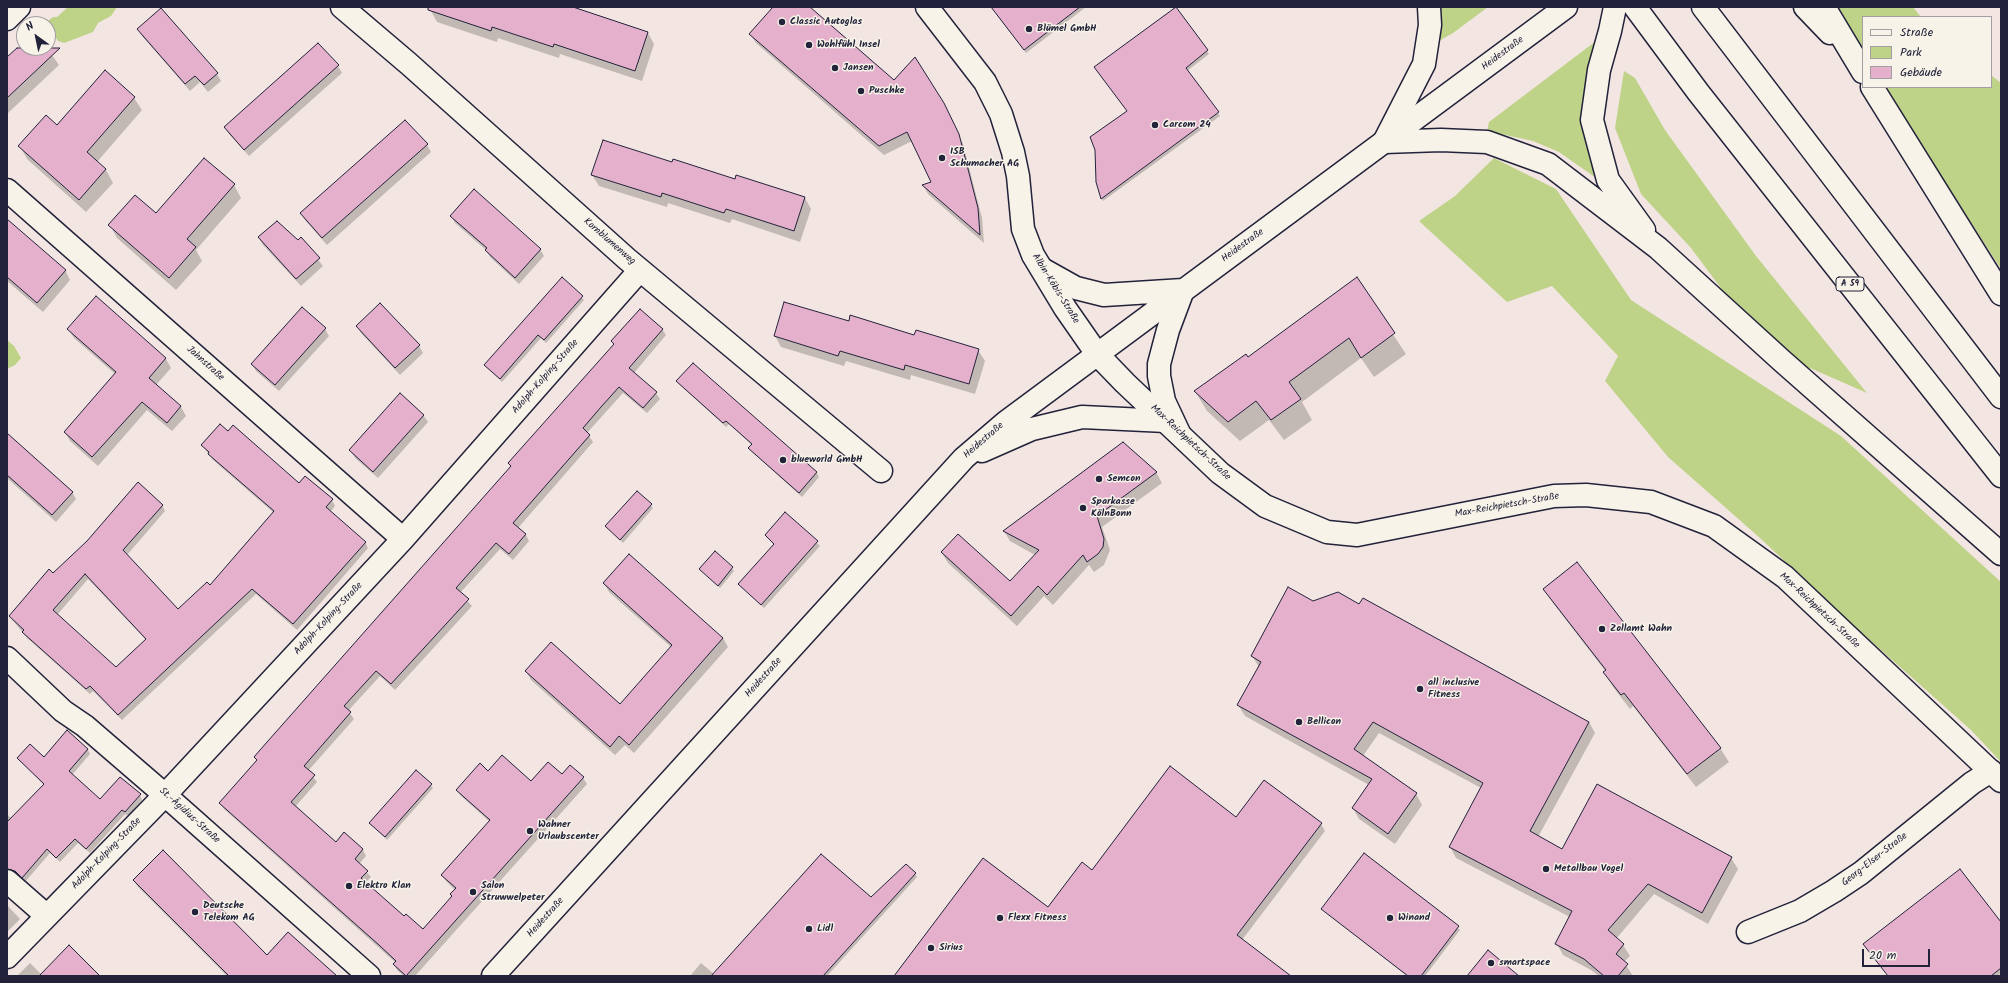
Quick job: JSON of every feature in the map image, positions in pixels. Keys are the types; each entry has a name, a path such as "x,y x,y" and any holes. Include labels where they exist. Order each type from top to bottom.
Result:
{"main road":[{"path":"7,19 19,7"},
{"name":"Kornblumenweg","path":"342,7 414,68 640,270 881,471"},
{"name":"Albin-Köbis-Straße","path":"927,7 985,82 1001,114 1013,152 1018,176 1023,229 1033,255 1065,308 1097,354"},
{"path":"1429,7 1430,25 1424,64 1384,142 1441,140 1487,142 1548,164 1658,248 1781,360 2001,554"},
{"name":"Heidestraße","path":"496,974 925,499 964,458 1006,422 1566,7"},
{"path":"1615,7 1599,70 1592,120 1608,180 1658,248"},
{"name":"A 59","path":"1635,7 1698,92 2001,476"},
{"path":"1703,7 2001,397"},
{"path":"1806,7 1859,66"},
{"path":"1824,7 1859,66"},
{"path":"1873,88 2001,294"},
{"name":"Jahnstraße","path":"7,190 403,539"},
{"path":"964,458 1032,429 1082,417 1172,427 1164,401 1159,376 1159,364 1162,350 1183,290 1104,296 1076,288 1042,269"},
{"name":"Adolph-Kolping-Straße","path":"7,956 165,795 403,539 640,270"},
{"name":"Max-Reichpietsch-Straße","path":"1097,354 1125,383 1220,473 1265,506 1328,532 1357,534 1554,496 1586,495 1651,502 1714,526 1785,577 1996,776"},
{"name":"St.-Ägidius-Straße","path":"7,658 63,711 85,726 165,795 369,976"},
{"name":"Georg-Elser-Straße","path":"1748,932 1800,910 1834,891 1861,873 1972,783 1996,776"},
{"path":"7,881 47,916"}],"green space":[{"path":"68,7 117,7 111,16 98,23 93,32 64,43 58,41 56,38 57,17"},
{"path":"1440,7 1488,7 1453,33 1437,42"},
{"path":"1837,7 1913,7 1920,16 1862,16 1862,52"},
{"path":"1596,41 1598,177 1596,178 1559,152 1533,141 1487,131 1489,122"},
{"path":"1624,71 1635,78 1665,130 1756,256 1867,393 1810,368 1799,370 1738,311 1691,248 1641,194 1615,128"},
{"path":"1992,76 2001,83 2001,269 1885,88 1992,88"},
{"path":"1494,158 1556,189 1631,300 1841,436 2001,582 2001,762 1971,730 1855,627 1760,538 1668,457 1605,381 1618,356 1552,286 1507,302 1419,221 1455,196"},
{"path":"7,340 14,346 21,358 15,365 7,369"}],"building":[{"path":"428,7 573,7 648,32 635,71 554,44 553,47 492,27 491,31 428,10"},
{"path":"773,7 810,7 894,80 915,57 944,103 959,134 978,208 980,235 922,185 931,182 907,132 879,146 749,34"},
{"name":"Blümel GmbH","path":"991,7 1080,7 1024,50"},
{"path":"1176,7 1208,50 1186,68 1219,112 1101,199 1096,182 1095,150 1090,137 1127,111 1094,67"},
{"path":"161,8 218,73 204,85 195,76 185,84 137,29"},
{"path":"318,43 339,65 244,150 224,127"},
{"path":"16,49 16,56 52,56 7,98 7,57"},
{"path":"105,70 135,97 87,152 106,169 79,200 18,146 46,115 57,125"},
{"path":"405,120 428,144 322,238 300,213"},
{"path":"603,140 672,162 673,159 735,179 736,175 805,197 794,231 726,209 724,213 662,193 661,197 591,175"},
{"path":"204,158 235,184 187,239 196,247 169,278 108,225 135,195 156,213"},
{"path":"474,189 541,249 515,278 485,250 487,248 450,216"},
{"path":"7,219 66,270 37,303 7,277"},
{"path":"277,221 298,240 301,237 320,258 296,279 258,237"},
{"path":"562,277 583,296 544,340 538,335 500,379 484,365"},
{"path":"1357,277 1395,333 1361,358 1349,338 1289,382 1301,399 1271,420 1256,401 1228,422 1194,391 1246,354 1248,357"},
{"path":"96,296 166,358 149,378 181,406 167,423 142,402 92,457 64,432 116,372 67,329"},
{"path":"784,302 849,321 850,315 914,335 916,330 979,349 969,384 905,365 904,370 840,351 838,356 774,336"},
{"path":"380,303 420,345 395,368 356,326"},
{"path":"302,307 326,328 275,385 251,364"},
{"path":"640,309 663,329 629,368 657,392 643,408 619,387 601,407 583,428 590,435 513,523 526,534 509,554 496,543 456,588 469,599 391,684 376,671 344,706 351,712 304,766 315,775 291,802 336,842 344,832 363,849 355,859 368,871 361,878 404,916 406,914 423,929 452,896 450,894 456,888 441,875 490,820 456,790 480,763 488,771 502,755 531,781 548,762 562,774 570,765 584,777 406,976 393,964 396,961 379,945 219,803 257,760 254,757 260,750 511,466 508,463 614,344 611,341"},
{"path":"693,363 817,472 799,493 748,448 752,444 726,421 723,423 676,381"},
{"path":"400,393 424,415 373,472 349,450"},
{"path":"220,424 228,431 233,425 299,483 305,476 333,499 326,507 366,542 293,624 252,589 118,715 90,686 86,689 22,632 24,630 9,616 49,569 53,573 87,541 138,482 163,505 123,550 178,609 207,582 210,585 274,511 208,454 209,452 201,445","holes":["85,574 146,639 116,667 53,610"]},
{"path":"7,433 73,492 52,515 7,475"},
{"path":"1123,442 1157,472 1097,516 1104,539 1103,547 1098,554 1087,562 1083,555 1047,595 1038,586 1011,616 941,552 958,534 1010,581 1039,550 1003,531"},
{"path":"637,491 652,504 620,540 605,526"},
{"path":"785,512 818,541 761,605 738,584 774,544 765,535"},
{"path":"715,551 733,567 718,586 699,569"},
{"path":"629,554 723,638 629,745 619,736 610,747 525,671 551,642 620,704 672,645 603,583"},
{"name":"Zollamt Wahn","path":"1577,562 1721,748 1687,774 1624,693 1621,695 1603,672 1606,670 1543,589"},
{"path":"1288,587 1313,601 1338,592 1359,604 1363,598 1589,722 1530,831 1562,849 1597,784 1732,857 1702,913 1648,884 1608,930 1624,944 1616,954 1628,964 1618,976 1604,976 1584,959 1555,944 1572,911 1449,847 1483,783 1373,722 1354,749 1417,793 1388,834 1352,808 1372,779 1237,705 1261,662 1251,656"},
{"path":"67,730 88,749 69,771 100,799 120,777 141,794 125,812 122,810 86,849 75,839 56,858 47,849 22,878 15,871 7,869 7,822 44,784 17,758 30,744 44,757"},
{"path":"1170,766 1236,817 1264,780 1322,823 1237,935 1291,976 894,976 983,858 1048,907 1082,862 1092,870"},
{"path":"416,770 432,784 385,837 369,823"},
{"name":"Deutsche Telekom AG","path":"163,850 267,955 288,932 337,976 229,976 133,880"},
{"name":"Winand","path":"1364,853 1459,926 1421,976 1408,976 1321,909"},
{"name":"Lidl","path":"821,854 871,897 906,864 916,873 823,976 711,976"},
{"path":"1960,869 2001,922 2001,968 1991,976 1888,976 1863,944"},
{"path":"69,945 100,976 39,976"},
{"name":"smartspace","path":"1488,950 1519,976 1467,976"}],"place":[{"name":"Classic Autoglas","path":"782,22"},
{"name":"Blümel GmbH","path":"1029,29"},
{"name":"Wohlfühl Insel","path":"809,45"},
{"name":"Jansen","path":"835,68"},
{"name":"Puschke","path":"861,91"},
{"name":"Carcom 24","path":"1155,125"},
{"name":"ISB Schumacher AG","path":"942,158"},
{"name":"blueworld GmbH","path":"783,460"},
{"name":"Semcon","path":"1099,479"},
{"name":"Sparkasse KölnBonn","path":"1083,508"},
{"name":"Zollamt Wahn","path":"1602,629"},
{"name":"all inclusive Fitness","path":"1420,689"},
{"name":"Bellicon","path":"1299,722"},
{"name":"Wahner Urlaubscenter","path":"530,831"},
{"name":"Metallbau Vogel","path":"1546,869"},
{"name":"Elektro Klan","path":"349,886"},
{"name":"Salon Struwwelpeter","path":"473,892"},
{"name":"Deutsche Telekom AG","path":"195,912"},
{"name":"Flexx Fitness","path":"1000,918"},
{"name":"Winand","path":"1390,918"},
{"name":"Lidl","path":"809,929"},
{"name":"Sirius","path":"931,948"},
{"name":"smartspace","path":"1491,963"}]}
